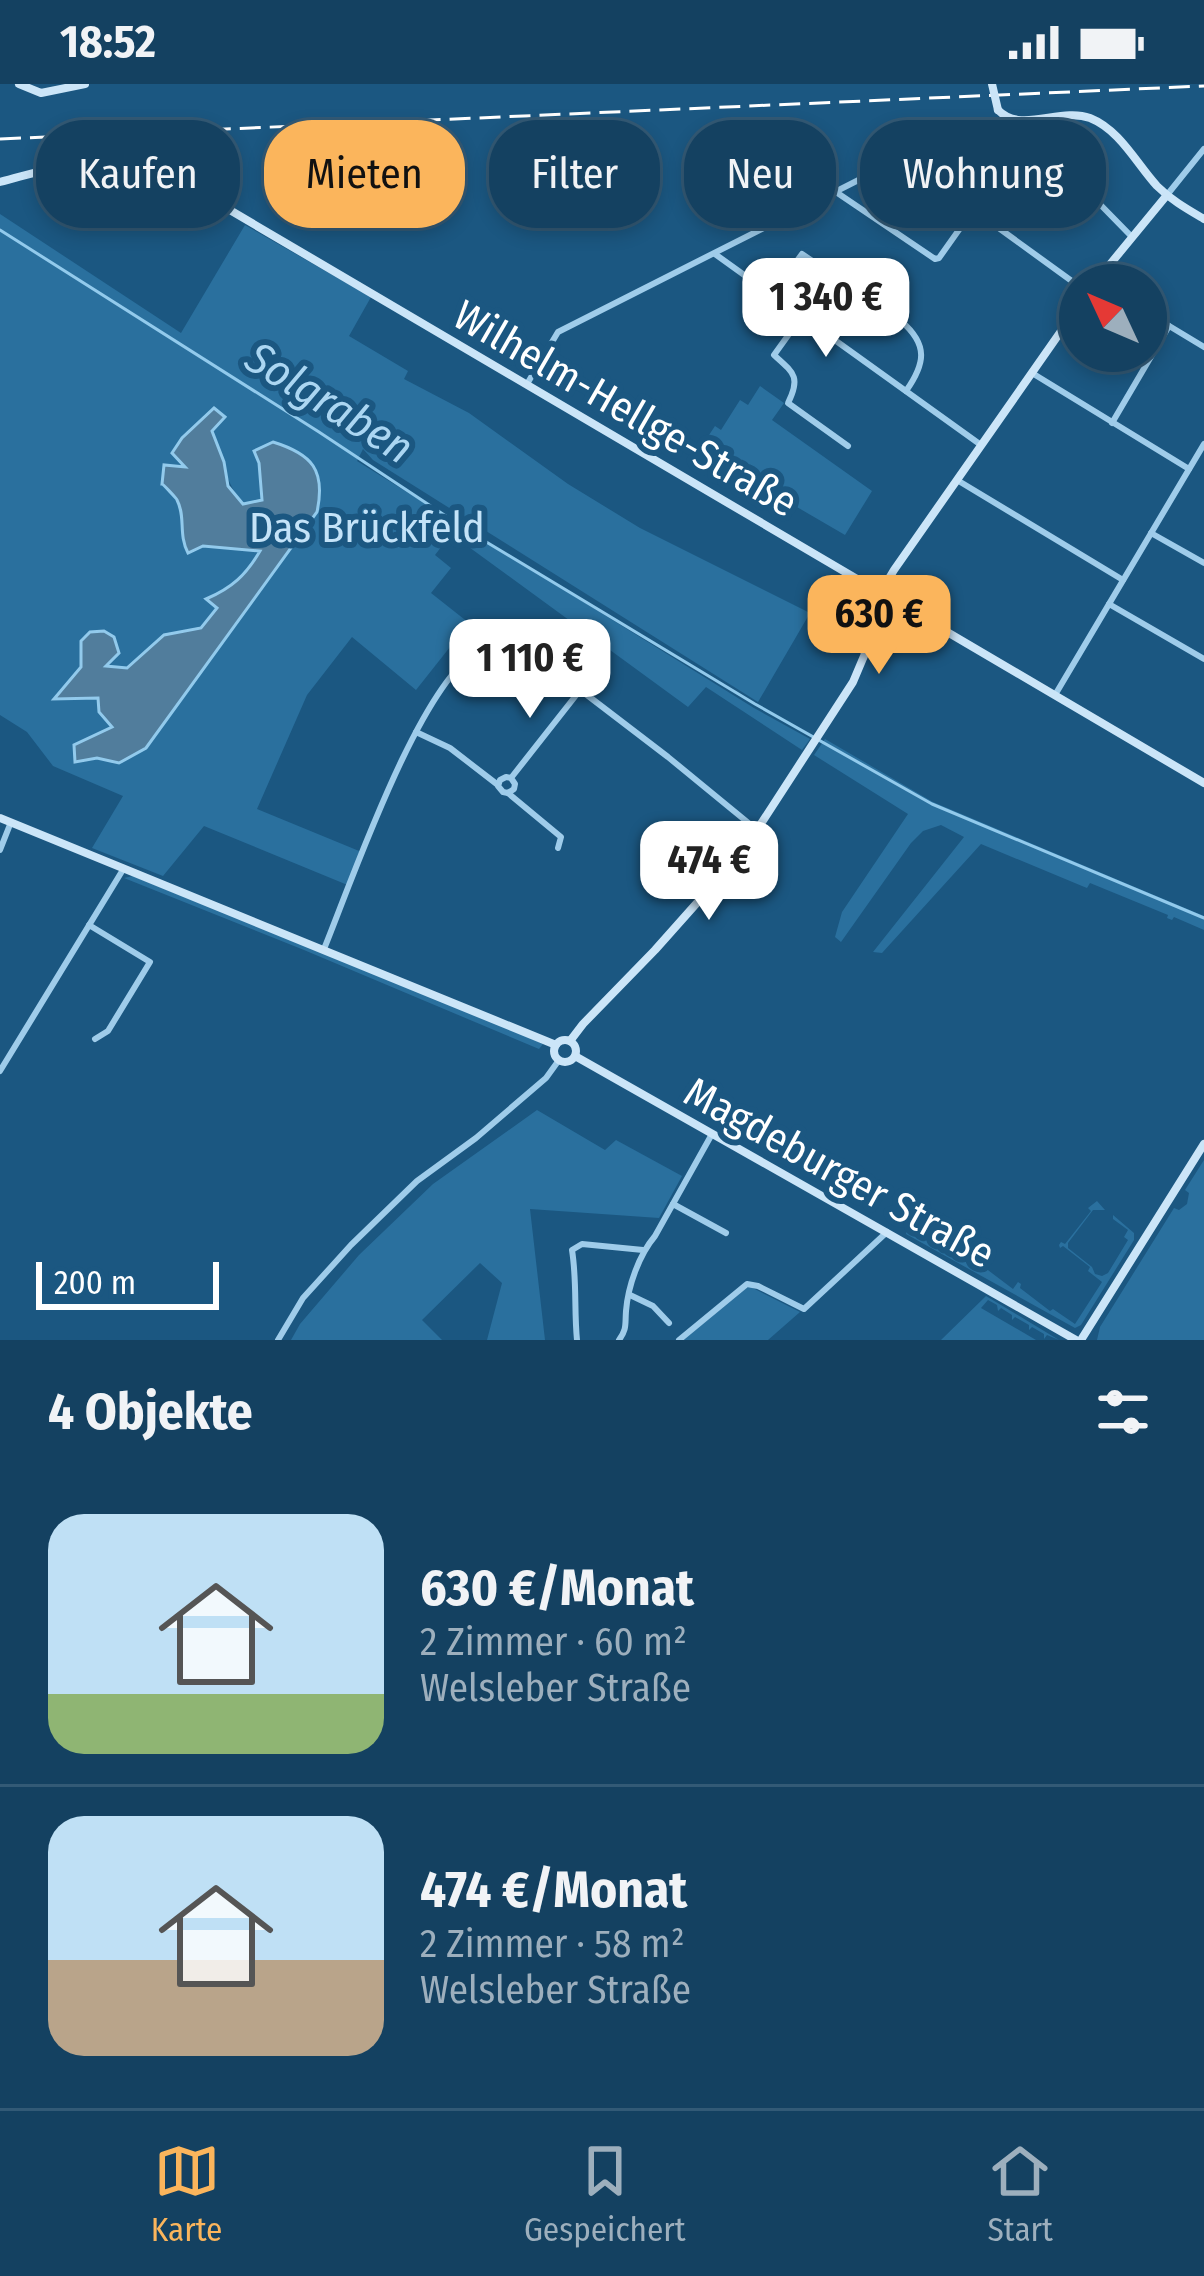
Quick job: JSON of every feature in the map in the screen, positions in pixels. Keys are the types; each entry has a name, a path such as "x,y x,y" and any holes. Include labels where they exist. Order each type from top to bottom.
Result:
{"main road":[{"path":"19,84 41,92 85,84"},
{"path":"992,84 998,110 1006,118 1018,121 1069,114 1100,123 1167,196 1204,219"},
{"name":"Wilhelm-Hellge-Straße","path":"0,182 111,159 148,164 1204,783"},
{"path":"1109,264 1167,196"},
{"path":"570,1041 727,871 757,830 853,682 894,570 1059,334"},
{"path":"0,818 556,1045"},
{"path":"570,1041 575,1056 567,1062 559,1060 554,1054 556,1045 570,1041"},
{"name":"Magdeburger Straße","path":"575,1056 1079,1340"},
{"path":"1079,1340 1204,1144"}],"street":[{"path":"1167,196 1204,148"},
{"path":"860,180 836,192 860,208"},
{"path":"1106,210 1133,238"},
{"path":"527,384 558,332 766,228"},
{"path":"889,228 935,259 961,228"},
{"path":"999,228 1059,272"},
{"path":"715,254 981,446"},
{"path":"772,295 802,254 901,322 914,336 921,355 920,371 905,391"},
{"path":"802,316 774,356 795,379 788,403 848,446"},
{"path":"1112,422 1169,326 1204,347"},
{"path":"1031,373 1189,469"},
{"path":"1055,695 1189,469 1200,458 1204,444"},
{"path":"957,480 1123,580"},
{"path":"1151,532 1204,563"},
{"path":"1109,604 1204,659"},
{"path":"324,949 416,732 466,662 491,647 532,653 757,830"},
{"path":"511,778 580,689"},
{"path":"416,732 450,748 508,793 561,837 558,848"},
{"path":"499,786 503,778 511,778"},
{"path":"508,793 515,786 511,778"},
{"path":"0,850 11,822"},
{"path":"0,1071 124,868"},
{"path":"89,925 150,962 108,1031 95,1039"},
{"path":"278,1340 303,1298 338,1257 417,1181 546,1078 559,1060"},
{"path":"619,1340 626,1330 626,1308 643,1250 712,1133"},
{"path":"673,1204 726,1233"},
{"path":"679,1340 747,1284 804,1309 887,1232"},
{"path":"577,1340 574,1247 643,1250"},
{"path":"629,1295 653,1306 669,1323"}],"green space":[{"name":"Das Brückfeld","path":"0,214 181,333 245,225 371,297 349,336 408,371 404,379 469,413 568,484 640,528 810,613 758,702 373,460 363,449 357,461 810,739 802,750 706,687 688,707 451,534 435,555 451,568 431,593 469,623 416,690 352,637 307,695 257,809 364,853 350,886 204,826 163,876 92,848 123,796 53,766 27,732 0,715","holes":["214,409 224,417 211,431 228,478 244,505 263,500 255,452 317,512 120,762 97,758 74,745 113,727 98,697 55,699 82,667 127,668 201,628 217,608 207,599 238,579 261,550 202,546 188,553 180,506 162,484 165,465 187,468 172,453 182,438"]},
{"path":"760,386 784,403 772,420 872,491 845,535 699,450 715,426 721,430 740,400 748,405"},
{"path":"825,739 933,802 1204,916 1204,930 981,844 882,953 873,952 964,837 941,825 923,831 911,843 841,942 835,937 842,912 908,814 814,755"},
{"path":"133,876 543,1044 539,1049 124,878"},
{"path":"537,1110 605,1150 616,1140 682,1176 659,1218 530,1209 545,1340 487,1340 502,1283 480,1263 422,1320 442,1340 291,1340 359,1255 433,1184"},
{"path":"1204,1160 1204,1340 1097,1340 1100,1327 1174,1208 1187,1204 1185,1190"},
{"path":"1097,1201 1105,1210 1093,1210 1068,1248 1102,1276 1128,1240 1124,1237 1128,1230 1113,1215 1134,1233 1134,1240 1075,1328 906,1234 908,1227 931,1242 934,1238 956,1259 968,1255 1013,1289 1018,1282 1050,1311 1075,1324 1102,1282 1059,1245 1065,1244"},
{"path":"749,1286 800,1312 768,1340 683,1340"},
{"path":"986,1296 1059,1340 1047,1335 1044,1339 1044,1334 1032,1327 1029,1330 1029,1325 1015,1317 1012,1320 1012,1315 1001,1308 998,1311 988,1300 981,1308 1036,1340 941,1340"}],"shaded area":[{"path":"214,408 225,417 212,431 228,486 243,504 262,500 254,451 273,442 298,452 313,466 319,485 317,512 146,748 119,763 97,758 75,762 74,745 112,727 99,712 98,698 54,699 81,667 81,641 90,632 104,631 114,637 119,653 106,666 127,668 164,635 201,628 217,608 206,599 238,580 260,551 203,546 188,553 180,506 162,484 164,465 185,467 172,453 182,438"}],"waterway":[{"name":"Solgraben","path":"0,230 473,534 755,704 932,804 1204,918"}],"railway":[{"path":"0,139 1204,86"}]}
